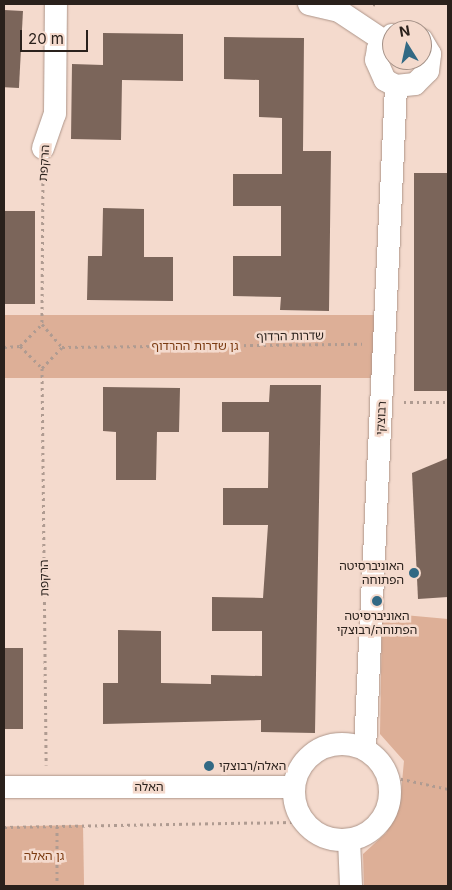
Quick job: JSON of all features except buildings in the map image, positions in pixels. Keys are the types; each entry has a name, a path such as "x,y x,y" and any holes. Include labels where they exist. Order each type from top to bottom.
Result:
{"street":[{"name":"הרקפת","path":"43,148 55,114 56,4"},
{"path":"309,4 339,11 382,35"},
{"path":"382,49 376,60 379,72 396,86 415,84 440,67 432,55"},
{"name":"רבוצקי","path":"365,749 396,86"},
{"path":"348,744 365,749 378,759 388,776 388,809 379,823 349,840 316,833 304,822 295,804 294,787 299,771 320,749 348,744"},
{"name":"האלה","path":"4,787 294,787"},
{"path":"349,840 351,886"}],"path":[{"path":"373,4 378,6"},
{"name":"הרקפת","path":"42,324 43,148"},
{"path":"4,346 20,346 42,324 62,347 42,368 20,346"},
{"name":"שדרות הרדוף","path":"62,347 384,344"},
{"name":"הרקפת","path":"42,368 46,787"},
{"path":"397,402 448,402"},
{"path":"388,776 448,789"},
{"path":"4,827 304,822"},
{"path":"57,826 57,886"}],"green space":[{"name":"גן שדרות ההרדוף","path":"4,315 385,315 385,378 4,378"},
{"path":"382,613 448,619 448,886 364,886 363,854 386,833 400,803 404,761 380,734"},
{"name":"גן האלה","path":"83,825 84,886 5,886 4,826"}],"place":[{"name":"האוניברסיטה הפתוחה","path":"414,573"},
{"name":"האוניברסיטה הפתוחה/רבוצקי","path":"377,601"},
{"name":"האלה/רבוצקי","path":"209,766"}]}
